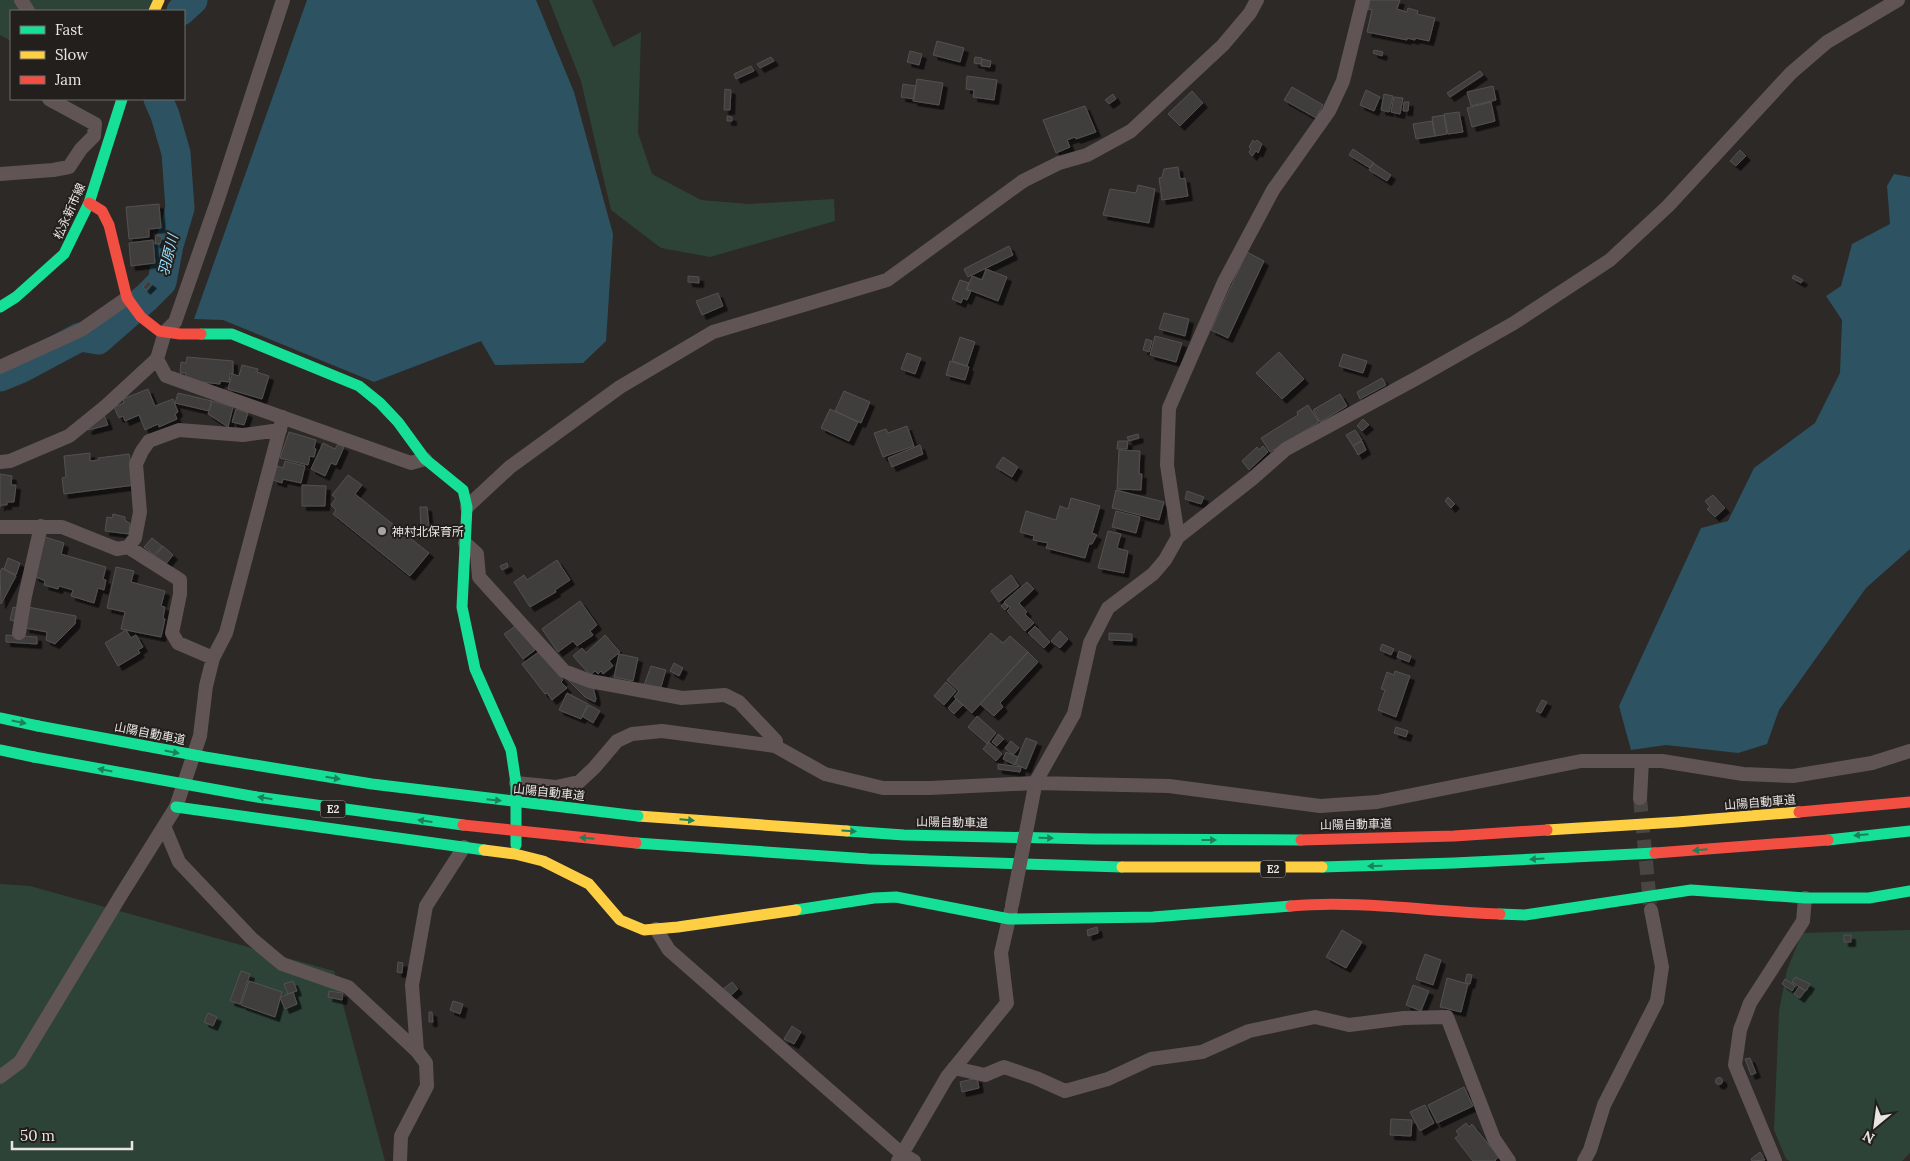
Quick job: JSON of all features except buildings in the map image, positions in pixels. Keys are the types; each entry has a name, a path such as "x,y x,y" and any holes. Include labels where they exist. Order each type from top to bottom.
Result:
{"main road":[{"name":"松永新市線","path":"0,307 16,297 64,254 89,203 122,100"},
{"path":"89,203 102,211 109,225 127,298 141,317 159,331 180,334 232,334 359,386 380,403 398,422 425,459 463,490 467,507 462,607 475,669 511,750 516,782 516,854"},
{"name":"山陽自動車道","path":"0,718 184,754 336,779 483,799 638,816 772,827 904,834 1093,840 1261,841 1464,835 1677,822 1910,802"},
{"name":"E2","path":"0,750 188,786 480,828 766,854 903,862 1092,868 1262,869 1456,864 1678,852 1910,830"},
{"path":"176,807 516,854 543,861 589,884 620,920 644,930 678,928 874,898 896,898 1009,919 1152,917 1300,905 1381,905 1458,913 1525,915 1691,890 1805,898 1869,898 1910,891"}],"street":[{"path":"0,462 10,460 69,436 106,406 157,359 165,332 175,322 194,270 283,0"},
{"path":"467,507 510,467 620,388 713,332 887,280 1024,181 1059,163 1087,155 1131,131 1223,45 1250,13 1257,0"},
{"path":"1178,537 1167,465 1169,408 1224,282 1273,190 1330,111 1343,81 1363,0"},
{"path":"656,929 669,950 905,1159 946,1077 1007,1003 1001,953 1034,787 1074,714 1090,643 1108,608 1152,574 1165,560 1178,537 1252,479 1286,449 1418,378 1514,323 1610,260 1668,206 1791,73 1827,42 1898,0"},
{"path":"0,174 53,170 69,166 81,149 94,136 96,124 51,100"},
{"path":"0,367 81,330 127,298"},
{"path":"157,359 166,376 282,423 411,463 425,459"},
{"path":"0,527 62,527 117,549 128,547 136,538 140,512 136,464 142,450 149,441 179,430 243,435 282,423"},
{"path":"0,1076 20,1062 176,807 200,736 206,686 213,658 226,633 282,423"},
{"path":"19,633 25,596 41,526"},
{"path":"465,543 476,554 479,577 564,671 590,681 682,698 725,695 739,702 776,740 775,746"},
{"path":"128,547 180,580 180,594 172,633 178,643 213,658"},
{"path":"516,782 556,787 579,782 594,768 616,741 632,734 662,731 775,746 825,774 883,788 1168,786 1320,806 1377,802 1581,761 1662,761 1743,774 1793,776 1872,763 1910,751"},
{"path":"1640,798 1642,761"},
{"path":"164,826 179,862 251,938 282,964 348,987 417,1051 426,1063 427,1086 401,1136 400,1161"},
{"path":"417,1051 412,985 426,906 464,847"},
{"path":"1774,1161 1735,1066 1740,1030 1750,1003 1803,920 1805,898"},
{"path":"1584,1161 1590,1150 1604,1105 1657,1001 1662,967 1650,910"},
{"path":"954,1068 985,1075 1004,1067 1065,1091 1108,1079 1152,1059 1202,1052 1249,1032 1315,1017 1349,1025 1404,1018 1447,1017 1494,1139 1509,1161"}],"green space":[{"path":"0,0 154,0 149,10 10,10 10,40 0,35"},
{"path":"549,0 592,0 613,47 641,32 638,133 652,174 701,200 749,204 834,199 835,221 710,257 661,248 611,210 581,81"},
{"path":"0,884 30,886 334,971 385,1161 0,1161"},
{"path":"1910,930 1910,1153 1902,1161 1790,1161 1786,1159 1774,1130 1779,1011 1787,970 1802,933"}],"water":[{"path":"307,0 536,0 574,92 613,234 606,341 583,363 495,365 481,341 374,382 223,320 194,319"},
{"path":"1894,174 1910,177 1910,549 1866,588 1779,710 1767,744 1738,753 1666,745 1631,750 1619,706 1701,528 1728,521 1754,468 1815,423 1840,373 1842,320 1826,296 1841,286 1852,244 1890,224 1887,186"}],"waterway":[{"name":"羽原川","path":"182,10 193,0"},
{"name":"羽原川","path":"0,377 22,368 80,337 98,340 162,282 169,245 180,208 176,153 165,115 158,100"}],"tunnel":[{"path":"1640,798 1650,904"}],"traffic: fast":[{"path":"0,307 16,297 64,254 89,203 122,100"},
{"path":"201,334 232,334 359,386 380,403 398,422 425,459 463,490 467,507 462,607 475,669 511,750 516,783 516,845"},
{"path":"0,718 38,726"},
{"path":"38,726 205,757 372,784 638,816"},
{"path":"0,750 34,757"},
{"path":"34,757 257,797 463,825"},
{"path":"176,807 484,850"},
{"path":"847,831 904,835 1093,839 1301,840"},
{"path":"1828,840 1910,831"},
{"path":"636,843 869,859 1122,867"},
{"path":"1322,867 1454,863 1655,853"},
{"path":"1500,914 1525,915 1691,890 1805,898 1869,898 1910,891"},
{"path":"796,910 874,898 896,897 1009,919 1153,917 1291,906"}],"traffic: slow":[{"path":"154,10 159,0"},
{"path":"1547,830 1799,812"},
{"path":"638,816 847,831"},
{"path":"484,850 515,854 543,861 589,884 620,920 644,930 796,910"},
{"path":"1122,867 1322,867"}],"traffic: jam":[{"path":"89,203 102,211 109,225 127,298 141,317 159,331 201,334"},
{"path":"1799,812 1910,802"},
{"path":"463,825 636,843"},
{"path":"1301,840 1454,836 1547,830"},
{"path":"1655,853 1828,840"},
{"path":"1291,906 1343,904 1500,914"}],"place":[{"name":"神村北保育所","path":"382,531"}]}
